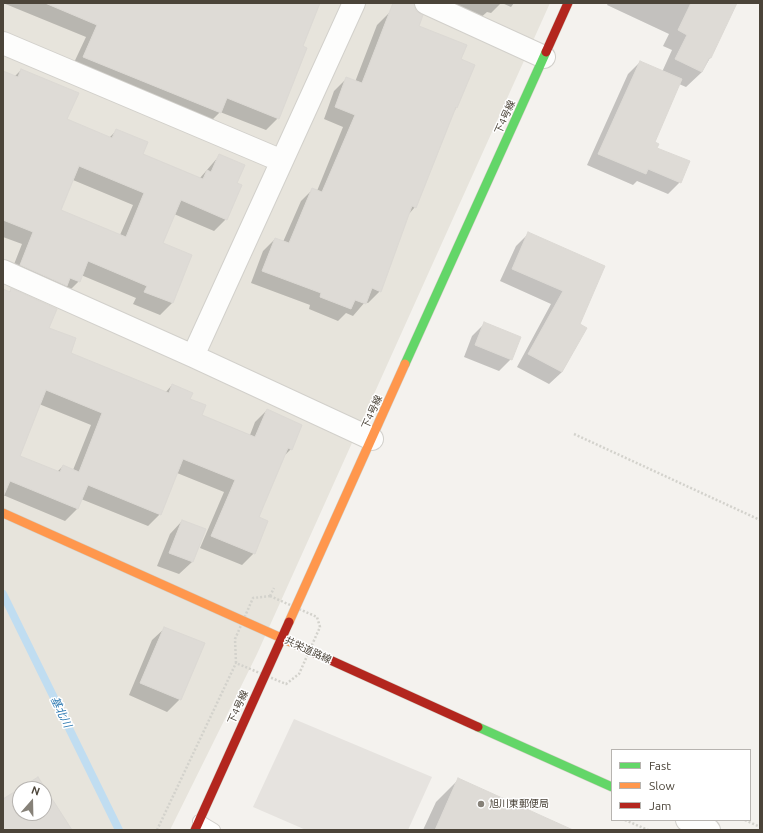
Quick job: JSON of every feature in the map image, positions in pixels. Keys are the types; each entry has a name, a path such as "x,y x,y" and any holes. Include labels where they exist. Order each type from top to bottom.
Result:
{"street":[{"path":"193,356 354,3"},
{"path":"426,3 544,57"},
{"name":"下4号線","path":"197,826 568,3"},
{"path":"3,43 282,160"},
{"path":"3,271 193,356 372,439"},
{"name":"共栄道路線","path":"4,514 611,786"},
{"path":"689,821 709,830"}],"lane":[{"path":"197,826 214,830"}],"path":[{"path":"574,434 760,520"},
{"path":"157,830 236,663"},
{"path":"627,821 648,830"},
{"path":"746,821 760,827"}],"shaded area":[{"path":"3,3 550,3 257,654 170,830 8,830 3,822"},
{"path":"294,719 432,777 408,830 306,830 253,807"}],"building":[{"path":"45,3 320,3 303,46 307,48 279,119 227,98 221,113 83,57 97,25"},
{"path":"393,3 414,3 416,11 423,15 419,26 467,45 461,59 475,65 457,108 456,107 416,208 412,206 381,292 372,288 366,304 355,300 351,309 320,297 321,293 262,271 275,238 289,243 312,188 322,192 355,115 335,107 346,77 362,83"},
{"path":"691,3 737,3 711,58 709,58 702,72 675,59 687,35 678,30"},
{"path":"640,61 682,79 655,142 659,144 657,148 690,161 681,183 648,169 646,174 598,154"},
{"path":"21,69 79,93 67,119 112,138 116,129 148,142 143,154 203,179 207,170 211,172 219,154 245,165 237,183 242,185 227,220 181,200 163,243 192,255 173,303 144,292 147,286 88,261 80,282 70,278 67,286 20,265 33,232 3,220 3,71 18,77","holes":["79,166 144,193 126,237 61,210"]},
{"path":"528,232 605,266 580,324 587,328 562,372 528,354 563,291 512,269"},
{"path":"11,288 57,309 49,328 76,338 71,353 169,393 172,384 193,393 190,399 206,405 202,415 255,437 267,409 302,425 292,450 288,448 259,517 268,521 255,554 211,536 235,480 183,459 161,515 88,485 78,509 10,481 3,495 3,289 10,292","holes":["46,390 102,413 79,472 63,465 60,472 20,456"]},
{"path":"484,322 521,337 512,360 475,345"},
{"path":"182,520 206,529 193,562 169,553"},
{"path":"164,627 205,643 181,700 140,683"},
{"path":"38,777 41,781 32,781"},
{"name":"旭川東郵便局","path":"458,778 573,830 435,830"},
{"path":"12,793 12,821 52,821 52,799 72,830 3,830 3,799"}],"waterway":[{"name":"基北川","path":"3,594 119,830"}],"traffic: fast":[{"path":"405,364 546,52"},
{"path":"478,727 611,787"}],"traffic: slow":[{"path":"289,622 405,364"},
{"path":"3,513 297,645"}],"traffic: jam":[{"path":"546,52 568,3"},
{"path":"195,830 289,622"},
{"path":"297,645 478,727"}],"place":[{"name":"旭川東郵便局","path":"481,804"}]}
